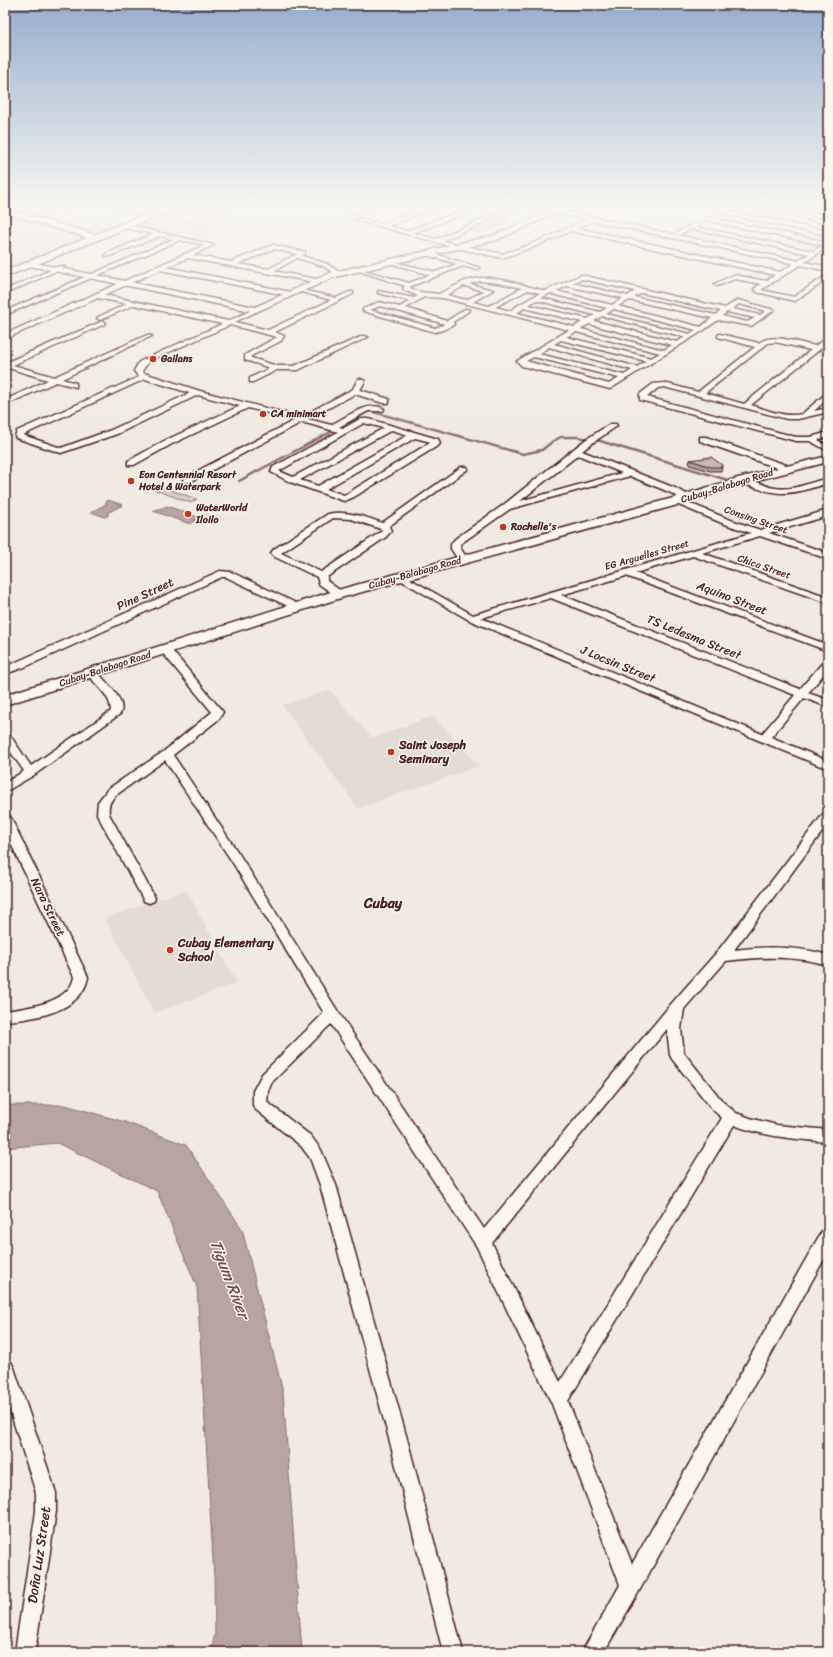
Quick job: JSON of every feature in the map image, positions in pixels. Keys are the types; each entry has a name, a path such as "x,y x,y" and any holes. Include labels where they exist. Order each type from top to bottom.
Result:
{"main road":[{"name":"Cubay-Balabago Road","path":"5,700 339,594 402,578 682,500 736,482 786,468 828,459"}],"street":[{"path":"5,292 22,284"},
{"path":"5,313 70,284"},
{"path":"5,338 122,284"},
{"path":"138,284 259,309"},
{"path":"242,284 290,294"},
{"path":"312,284 147,360 138,368 139,373 145,377 196,393 338,429 366,421 435,441 436,443 348,497 341,498 278,474 274,470 338,429 367,409 380,409"},
{"path":"440,296 463,284"},
{"path":"449,322 379,304 365,310 435,330 442,329 451,324 449,322 467,306 490,290 465,284"},
{"path":"508,284 526,289 549,292 702,329"},
{"path":"510,314 522,305 566,284"},
{"path":"568,284 627,298 670,308 716,317 749,324 771,310 736,302 716,317 702,329 624,377 615,385 608,386 522,362 532,354 611,307 627,298 640,291"},
{"path":"611,284 761,317"},
{"path":"764,284 758,290 795,299"},
{"path":"786,306 816,284"},
{"path":"409,285 406,288 408,290 423,295 440,296 467,306 490,308 665,352"},
{"path":"490,308 526,289"},
{"path":"300,290 338,300"},
{"path":"380,292 415,300"},
{"path":"269,332 351,293"},
{"path":"401,309 423,295"},
{"path":"98,296 229,323 281,336 281,338 248,355 247,359 276,368 288,369 302,366 365,337"},
{"path":"536,298 690,336"},
{"path":"6,365 134,304"},
{"path":"522,305 678,344"},
{"path":"656,318 670,308"},
{"path":"631,322 643,314"},
{"path":"5,403 149,336"},
{"path":"720,336 761,346"},
{"path":"561,338 651,360"},
{"path":"746,406 828,339"},
{"path":"700,394 766,341 775,340 817,349"},
{"path":"548,345 638,369"},
{"path":"532,354 624,377"},
{"path":"6,365 73,385"},
{"path":"253,380 276,368"},
{"path":"145,377 20,433 19,436 61,451 114,432 196,393"},
{"path":"187,480 355,391 359,387 361,381"},
{"path":"828,410 804,416 787,417 660,385 656,386 643,396 643,398 648,400 786,437 802,440 812,439 828,434"},
{"path":"355,391 386,401"},
{"path":"804,416 828,394"},
{"path":"131,463 169,442 247,406"},
{"path":"463,560 456,549 455,544 591,440 613,426"},
{"path":"293,480 390,428"},
{"path":"319,489 414,435"},
{"path":"703,439 786,468"},
{"path":"812,439 828,449"},
{"name":"Consing Street","path":"577,452 672,490 682,500 711,516 828,556"},
{"path":"384,527 464,469"},
{"path":"504,508 631,473"},
{"path":"736,482 780,491 797,489 828,480"},
{"path":"298,491 308,486"},
{"path":"336,515 344,515 384,527 387,531 322,576 276,554 277,551 331,516 336,515"},
{"name":"EG Arguelles Street","path":"472,618 550,594 694,554 761,533 825,516"},
{"name":"Chica Street","path":"694,554 828,600"},
{"name":"Aquino Street","path":"627,572 828,648"},
{"name":"Pine Street","path":"5,671 21,666 220,574 228,574 296,607"},
{"path":"322,576 322,582 339,594"},
{"name":"J Locsin Street","path":"402,578 472,618 828,765"},
{"name":"TS Ledesma Street","path":"550,594 828,704"},
{"path":"149,898 103,814 101,806 104,798 167,754 215,717 218,712 165,649"},
{"path":"764,738 828,663"},
{"path":"5,788 116,712 117,706 114,700 92,673"},
{"path":"5,736 30,772"},
{"path":"167,754 237,860 332,1014 483,1242 559,1400 631,1586"},
{"path":"483,1242 677,1007 722,956 828,816"},
{"name":"Nara Street","path":"5,818 82,977 82,982 73,995 50,1007 32,1012 5,1016"},
{"path":"722,956 747,953 797,954 817,956 828,960"},
{"path":"677,1007 674,1029 677,1055 718,1106 731,1117 752,1125 777,1131 828,1136"},
{"path":"332,1014 267,1078 260,1088 260,1105 306,1141 316,1155 328,1185 400,1446 453,1652"},
{"path":"559,1400 731,1117"},
{"path":"592,1652 631,1586 828,1236"},
{"name":"Doña Luz Street","path":"5,1368 46,1493 46,1511 25,1652"}],"shaded area":[{"path":"156,485 197,499 191,503 150,488"},
{"name":"Saint Joseph Seminary","path":"330,690 372,738 433,716 479,766 358,808 282,705"},
{"name":"Cubay Elementary School","path":"186,890 237,983 154,1013 105,918"}],"water":[{"path":"108,500 123,505 107,513 109,515 105,517 91,512 106,504"},
{"path":"167,506 199,517 190,524 153,511"},
{"name":"Tigum River","path":"5,1105 65,1105 125,1122 186,1145 242,1229 283,1392 302,1652 211,1652 215,1633 214,1576 197,1287 157,1191 57,1143 5,1148"}],"building":[{"path":"711,457 722,465 722,467 711,467 690,460"}],"waterway":[{"path":"239,481 370,411 523,454 542,450 553,441 561,437 578,437 600,441 734,482"},
{"path":"740,483 775,492 793,492 828,484"}],"place":[{"name":"Gailans","path":"153,359"},
{"name":"CA minimart","path":"263,414"},
{"name":"Eon Centennial Resort Hotel & Waterpark","path":"131,481"},
{"name":"WaterWorld Iloilo","path":"188,514"},
{"name":"Rochelle's","path":"503,527"},
{"name":"Saint Joseph Seminary","path":"391,752"},
{"name":"Cubay Elementary School","path":"170,950"}],"district":[{"name":"Cubay","path":"383,903"}]}
